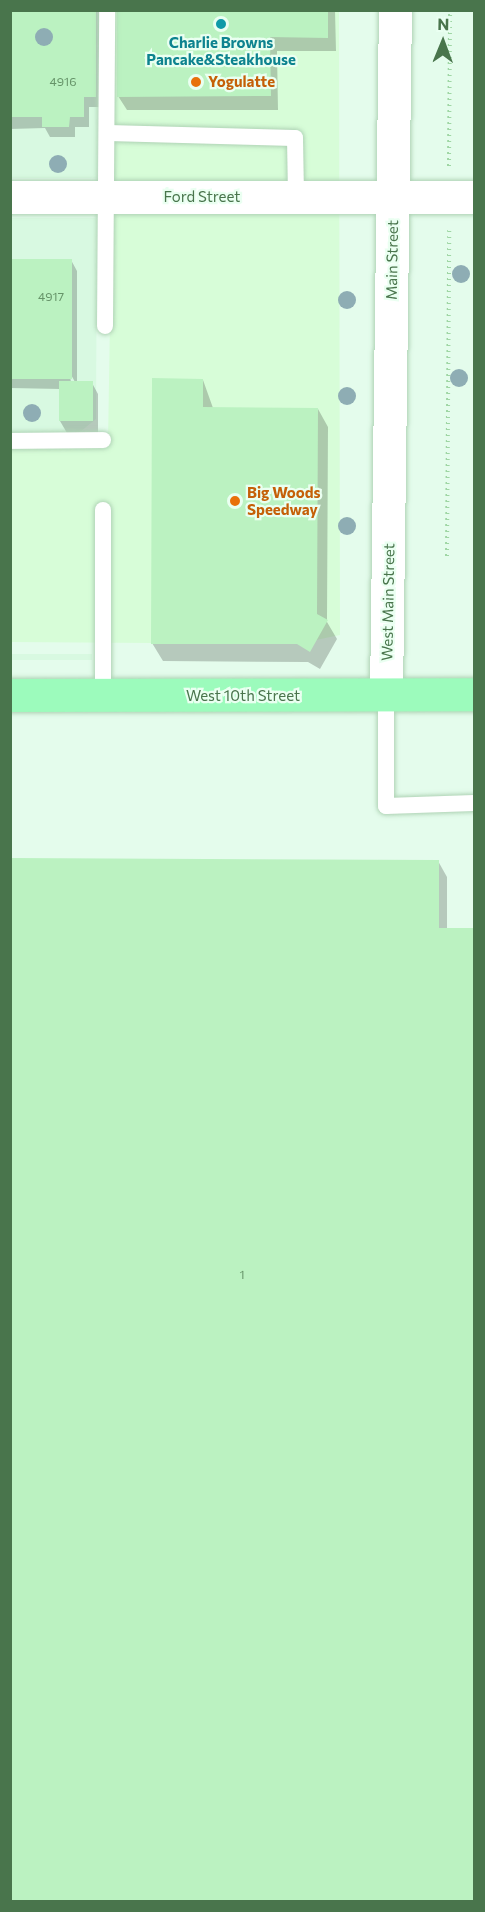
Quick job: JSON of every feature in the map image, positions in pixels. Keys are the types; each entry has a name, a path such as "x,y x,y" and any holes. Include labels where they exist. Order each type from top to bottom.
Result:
{"main road":[{"name":"West 10th Street","path":"10,695 474,694"}],"street":[{"name":"Main Street","path":"389,510 395,10"},
{"name":"Ford Street","path":"10,197 462,197"},
{"name":"West Main Street","path":"386,694 389,510"}],"lane":[{"path":"105,326 107,10"},
{"path":"107,133 295,138 296,197"},
{"path":"10,441 103,440"},
{"path":"103,510 103,696"},
{"path":"386,694 386,806 474,803"}],"path":[{"path":"447,556 462,197 450,10"}],"shaded area":[{"path":"11,11 97,11 97,178 11,178"},
{"path":"115,11 339,11 340,635 297,644 11,642 10,447 108,443"},
{"path":"10,218 97,218 96,419 75,436 11,439"},
{"path":"11,654 92,654 92,660 11,660"}],"building":[{"path":"10,10 96,10 96,97 84,97 84,117 70,117 69,127 42,127 42,117 10,117"},
{"path":"117,10 328,10 328,38 270,37 271,96 117,97"},
{"path":"10,259 72,259 72,379 10,379"},
{"name":"Big Woods Speedway","path":"152,378 203,379 203,407 318,408 317,614 328,620 310,652 297,644 151,644"},
{"path":"59,381 93,381 93,421 59,421"},
{"path":"10,858 439,860 439,928 474,928 474,1902 11,1902"}],"place":[{"name":"Charlie Browns Pancake&Steakhouse","path":"221,24"},
{"name":"Yogulatte","path":"196,82"},
{"name":"Big Woods Speedway","path":"235,501"}]}
